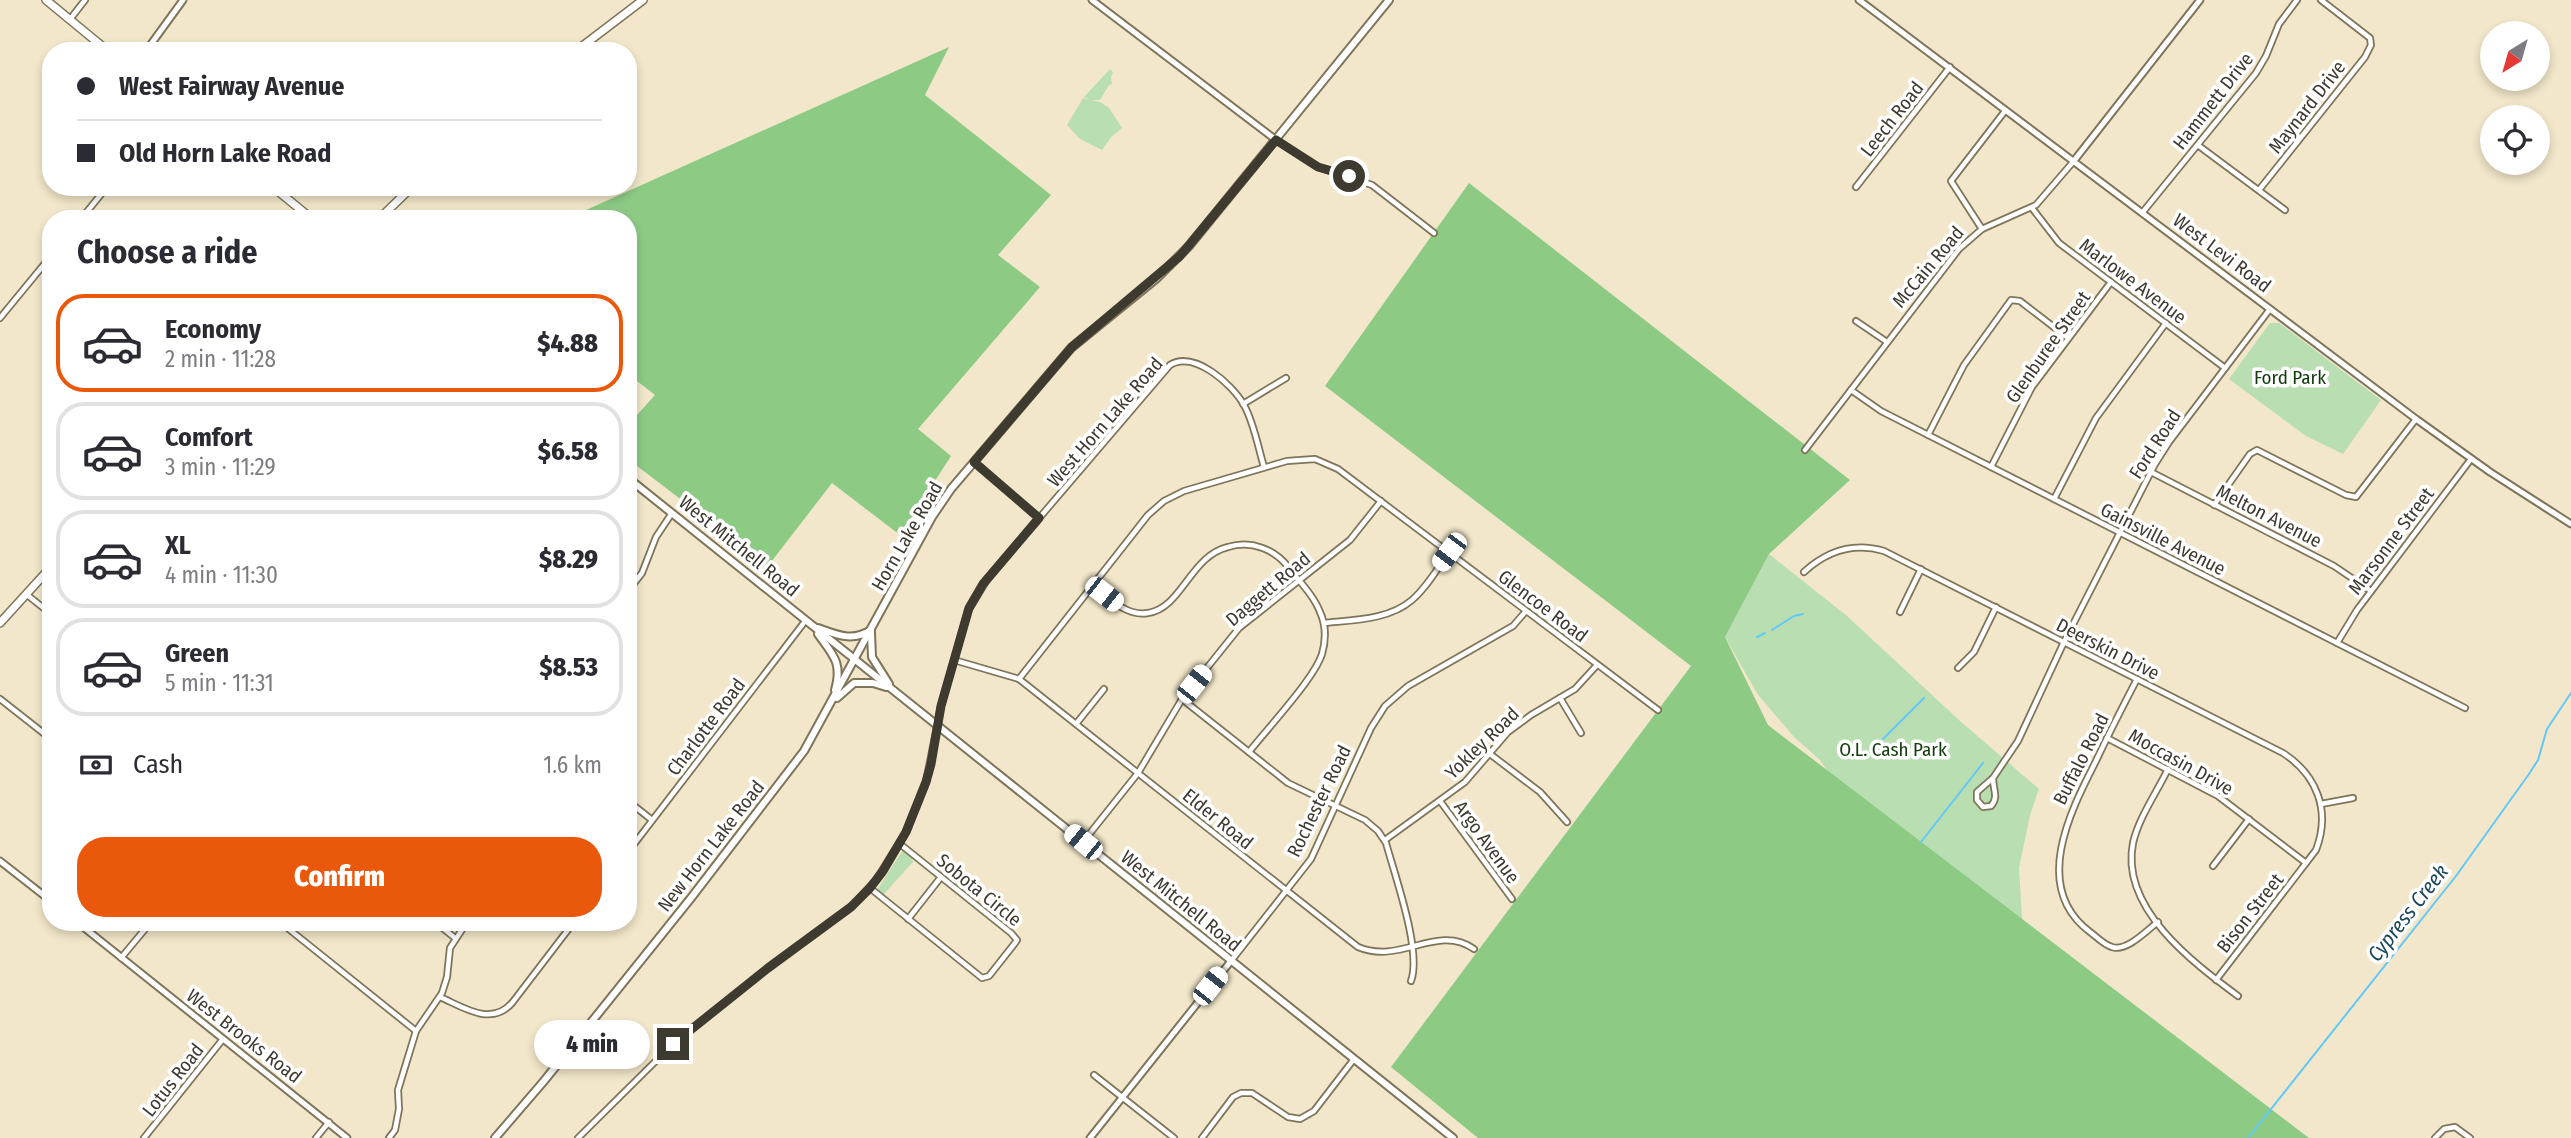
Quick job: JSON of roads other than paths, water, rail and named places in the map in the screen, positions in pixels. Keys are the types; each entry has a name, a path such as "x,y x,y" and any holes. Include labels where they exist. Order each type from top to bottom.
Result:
{"main road":[{"path":"47,0 98,42"},
{"path":"588,42 643,0"},
{"name":"Horn Lake Road","path":"855,660 932,517 974,462 1072,347 1180,256 1389,0"},
{"path":"284,196 302,210"},
{"path":"388,210 403,196"},
{"name":"West Mitchell Road","path":"637,485 1453,1138"},
{"path":"0,623 42,577"},
{"path":"813,626 846,637 862,636 872,630"},
{"path":"813,626 837,663 839,676 831,705"},
{"path":"872,630 872,657 892,688"},
{"name":"New Horn Lake Road","path":"495,1138 574,1045 760,810 804,751 855,660"},
{"path":"831,705 854,683 873,683 892,688"}],"street":[{"path":"71,18 85,0"},
{"path":"153,42 183,0"},
{"path":"1092,0 1276,140 1318,167 1372,186 1434,233"},
{"name":"West Levi Road","path":"1859,0 2416,419 2471,459 2571,524"},
{"name":"Hammett Drive","path":"2142,213 2174,172 2199,146 2259,68 2279,24 2297,0"},
{"name":"Maynard Drive","path":"2259,190 2365,57 2372,40 2321,0"},
{"name":"McCain Road","path":"1805,450 1954,255 1982,229 2032,208 2042,200 2196,1"},
{"name":"Leech Road","path":"1856,187 1950,67"},
{"path":"1982,229 1951,181 2005,111"},
{"path":"2199,146 2285,210"},
{"path":"88,210 100,196"},
{"name":"Marlowe Avenue","path":"2032,208 2059,243 2225,368"},
{"path":"0,318 42,267"},
{"name":"Glenburee Street","path":"1991,467 2033,386 2111,282"},
{"path":"1928,435 1964,365 2011,300 2020,301 2068,338"},
{"name":"Ford Road","path":"1993,778 2009,757 2024,729 2064,642 2151,472 2166,447 2270,309"},
{"path":"1856,321 1888,342"},
{"path":"2054,499 2098,414 2166,323"},
{"name":"West Horn Lake Road","path":"578,1138 673,1044 768,968 851,907 870,888 900,844 928,775 937,725 968,611 974,599 983,584 1167,368 1184,360 1196,362 1230,387 1243,404"},
{"path":"1264,467 1243,404 1286,378"},
{"name":"Gainsville Avenue","path":"1851,390 1881,411 2465,708"},
{"path":"2214,505 2253,450 2346,495 2357,497 2416,419"},
{"name":"Glencoe Road","path":"1019,679 1148,515 1164,501 1182,492 1264,467 1295,459 1319,460 1338,469 1658,710"},
{"name":"Marsonne Street","path":"2337,643 2371,590 2471,459"},
{"path":"974,462 1039,518"},
{"name":"Melton Avenue","path":"2151,472 2341,569 2371,590"},
{"name":"Daggett Road","path":"1083,842 1138,773 1182,699 1243,624 1350,540 1381,501"},
{"path":"637,579 654,540 673,513"},
{"path":"1093,585 1126,610 1139,614 1150,613 1166,605 1208,556 1221,549 1241,545 1260,547 1274,553 1284,562 1316,603 1324,623 1323,651 1315,669 1249,752"},
{"name":"Deerskin Drive","path":"1804,572 1828,554 1859,547 1884,551 2291,759 2310,777 2321,804 2320,838 2306,863"},
{"path":"1324,623 1382,615 1400,608 1419,593 1449,552"},
{"path":"1900,612 1922,569"},
{"path":"26,594 42,607"},
{"path":"1958,668 1974,652 1996,607"},
{"name":"Rochester Road","path":"1090,1138 1311,859 1371,728 1390,701 1408,686 1513,626 1526,611"},
{"name":"Charlotte Road","path":"637,840 806,621"},
{"name":"Elder Road","path":"954,660 1019,679 1358,947 1385,953 1450,939 1474,949"},
{"name":"Yokley Road","path":"1385,840 1469,779 1517,724 1579,685 1597,664"},
{"name":"Buffalo Road","path":"2137,679 2066,823 2059,866 2062,894 2071,913 2080,924 2109,946 2115,948 2128,944 2158,922"},
{"path":"1076,724 1104,689"},
{"path":"1560,698 1581,733"},
{"path":"0,699 42,732"},
{"path":"1182,699 1293,786 1365,820 1385,840 1412,947 1415,965 1411,981"},
{"name":"Moccasin Drive","path":"2107,738 2210,791 2306,863"},
{"path":"1490,754 1540,792 1567,822"},
{"path":"2168,769 2138,828 2132,857 2133,880 2158,922 2187,957 2238,996"},
{"path":"1993,778 1996,796 1991,806 1986,807 1977,800 1977,792 1993,778"},
{"path":"2321,804 2353,798"},
{"name":"Argo Avenue","path":"1440,802 1512,899"},
{"path":"637,808 652,820"},
{"path":"2213,866 2249,819"},
{"name":"Sobota Circle","path":"870,888 982,978 989,976 1017,940 900,844"},
{"path":"0,861 42,894"},
{"name":"Bison Street","path":"2216,980 2306,863"},
{"path":"908,919 941,877"},
{"name":"West Brooks Road","path":"88,931 347,1138"},
{"path":"121,959 144,931"},
{"path":"291,931 416,1031"},
{"path":"446,931 455,938"},
{"path":"389,1138 395,1130 399,1109 398,1090 416,1031 440,997 446,982 449,953 460,931"},
{"path":"440,997 481,1014 503,1012 567,931"},
{"name":"Lotus Road","path":"144,1138 223,1039"},
{"path":"1202,1138 1233,1097 1241,1093 1252,1094 1288,1117 1300,1119 1314,1111 1354,1059"},
{"path":"1094,1074 1174,1138"},
{"path":"316,1138 329,1122"},
{"path":"2435,1138 2440,1131 2455,1127 2470,1138"}],"waterway":[{"path":"1772,630 1794,616 1803,614"},
{"path":"1757,637 1765,633"},
{"name":"Cypress Creek","path":"2248,1138 2456,876 2538,760 2547,729 2571,693"},
{"path":"1883,739 1924,698"},
{"path":"1868,754 1879,743"},
{"path":"1921,842 1983,763"}],"park label":[{"name":"Ford Park","path":"2290,377"},
{"name":"O.L. Cash Park","path":"1893,749"}]}
